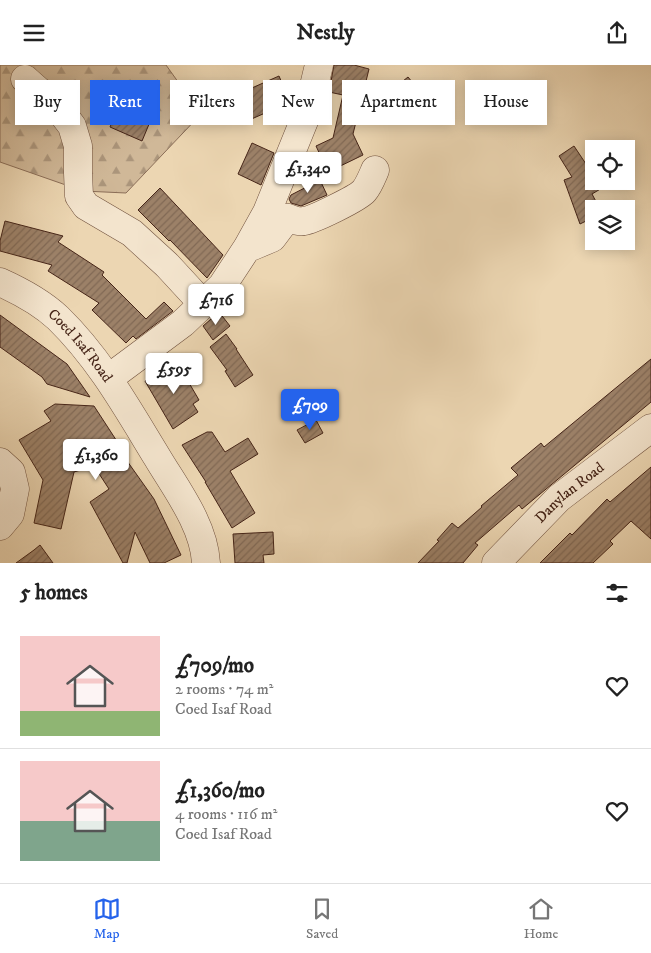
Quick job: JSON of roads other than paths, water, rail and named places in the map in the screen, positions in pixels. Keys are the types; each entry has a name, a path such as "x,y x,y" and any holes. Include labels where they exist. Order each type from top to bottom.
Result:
{"street":[{"path":"109,378 183,323 222,286 247,248 267,212 308,111 319,65"},
{"path":"25,79 59,109 72,126 78,146 80,196 86,206 132,233 167,265 203,304"},
{"path":"247,248 272,238 288,218 306,221 331,211 363,193 375,170"},
{"name":"Coed Isaf Road","path":"0,282 29,297 57,317 84,346 109,378 199,530 206,555 206,563"},
{"name":"Danylan Road","path":"496,563 559,499 651,429"},
{"path":"0,461 11,472 15,489 10,513 0,526"}]}
